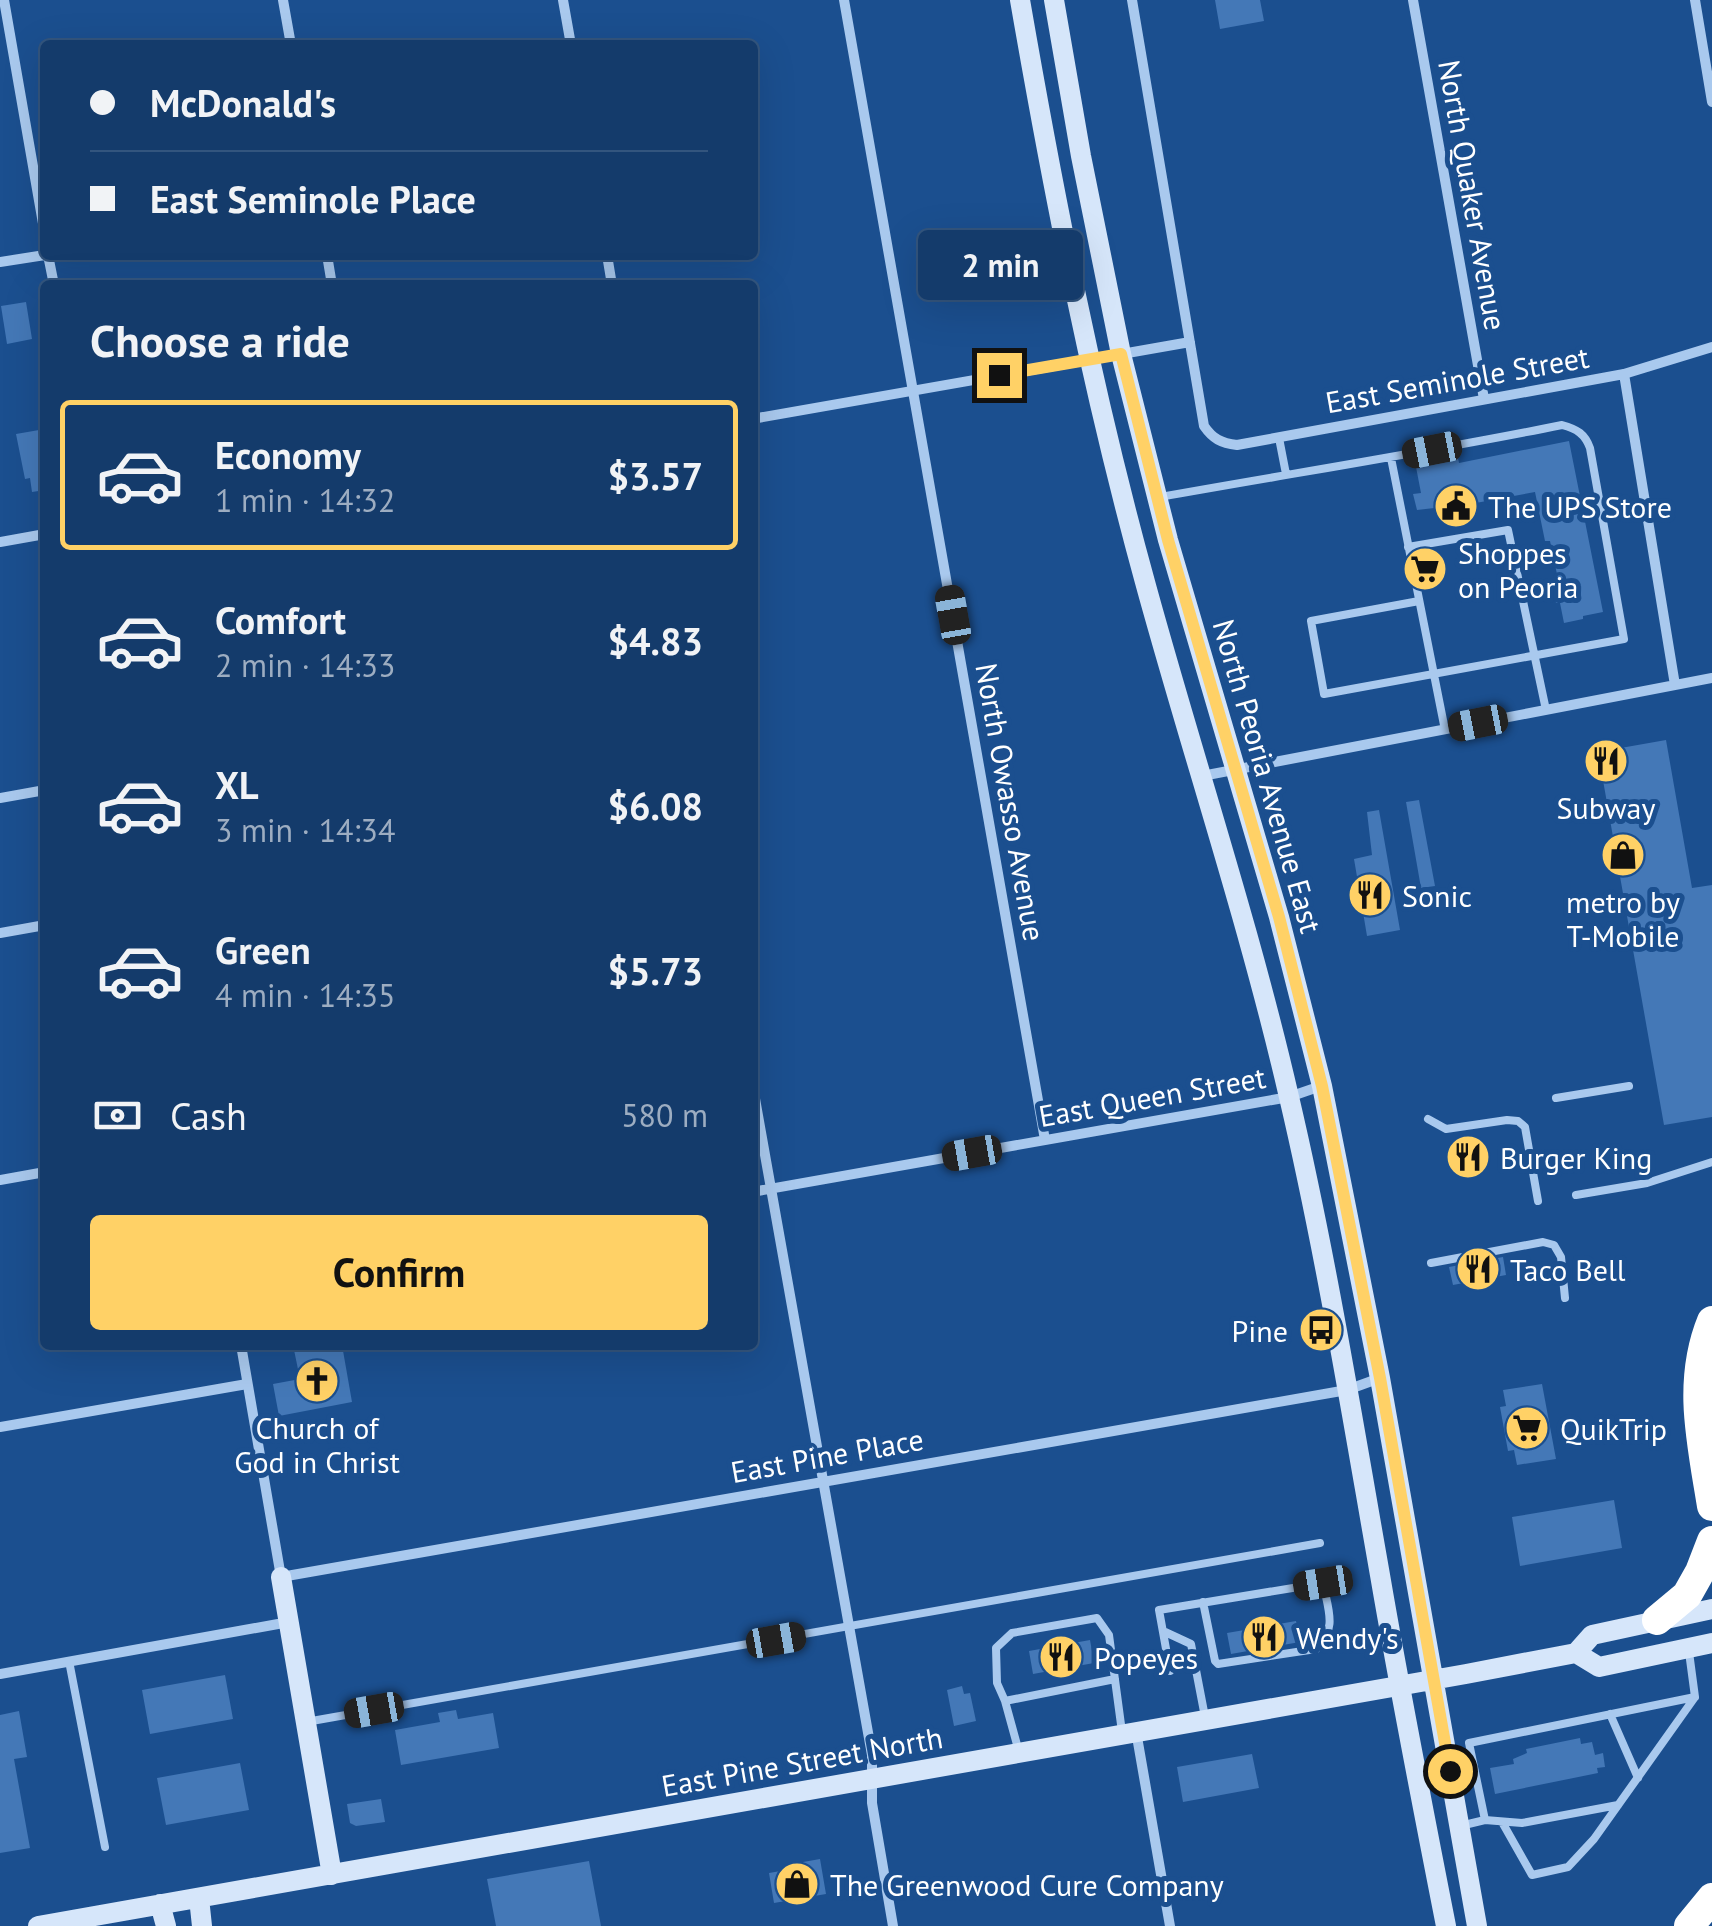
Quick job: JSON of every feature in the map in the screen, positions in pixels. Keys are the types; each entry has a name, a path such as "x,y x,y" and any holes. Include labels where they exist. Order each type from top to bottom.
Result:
{"highway":[{"path":"1712,1321 1700,1358 1698,1384 1698,1415 1712,1506"},
{"path":"1657,1620 1687,1594 1712,1541"},
{"path":"1689,1926 1712,1898"}],"main road":[{"path":"1020,0 1048,164 1088,359 1144,582 1235,891 1289,1098 1446,1926"},
{"name":"North Peoria Avenue East","path":"1054,0 1121,354 1157,498 1279,917 1322,1086 1380,1378 1477,1926"},
{"path":"281,1577 332,1876"},
{"name":"East Pine Street North","path":"50,1925 1434,1680 1576,1653 1592,1635 1712,1609"},
{"name":"East Pine Street North","path":"1576,1653 1599,1667 1712,1643"},
{"path":"199,1898 202,1926"},
{"path":"160,1904 166,1926"}],"street":[{"path":"4,0 40,206"},
{"path":"284,0 290,40"},
{"path":"563,0 570,40"},
{"name":"North Owasso Avenue","path":"844,0 1044,1140"},
{"path":"758,418 1190,342 1132,0"},
{"name":"North Quaker Avenue","path":"1413,0 1484,399"},
{"path":"1695,0 1712,102"},
{"path":"0,262 40,256"},
{"name":"East Seminole Street","path":"1190,342 1204,426 1222,444 1237,445 1624,374 1712,347"},
{"path":"1624,374 1675,685"},
{"path":"0,542 40,535"},
{"path":"1202,776 1712,678"},
{"path":"0,798 40,791"},
{"path":"0,933 40,927"},
{"name":"East Queen Street","path":"758,1191 1289,1098 1322,1086"},
{"path":"758,1114 872,1755 872,1802 893,1926"},
{"path":"0,1180 40,1173"},
{"path":"242,1350 281,1577"},
{"name":"East Pine Place","path":"281,1577 1347,1390 1380,1378"},
{"path":"0,1427 248,1384"},
{"path":"0,1674 289,1622"},
{"path":"1129,1732 1170,1926"}],"lane":[{"path":"1157,498 1562,425 1575,428 1586,438 1624,640 1324,694 1311,622 1419,601"},
{"path":"1279,438 1286,474"},
{"path":"1391,458 1445,730"},
{"path":"1408,547 1508,530 1546,710"},
{"path":"1556,1098 1629,1086"},
{"path":"1428,1119 1446,1129 1518,1120 1524,1128 1538,1202"},
{"path":"1576,1195 1646,1183 1712,1162"},
{"path":"1431,1263 1543,1242 1554,1245 1561,1257 1566,1298"},
{"path":"306,1722 1320,1543"},
{"path":"1170,1672 1159,1610 1203,1602 1323,1583 1331,1630 1316,1649 1223,1664 1215,1661 1203,1602"},
{"path":"1019,1752 997,1683 996,1648 1012,1633 1062,1622 1098,1618 1109,1636 1114,1679 1129,1732"},
{"path":"1163,1631 1191,1644 1206,1719"},
{"path":"1502,1822 1532,1874 1568,1868 1594,1839 1695,1697 1688,1648"},
{"path":"69,1661 105,1846"},
{"path":"1005,1701 1114,1679"},
{"path":"1486,1820 1470,1743 1695,1697"},
{"path":"1610,1714 1638,1778"},
{"path":"1460,1826 1486,1820 1522,1823 1618,1805"}],"building":[{"path":"1215,0 1260,0 1264,21 1220,29"},
{"path":"26,302 32,339 7,344 1,306"},
{"path":"39,430 40,491 32,492 30,478 25,479 16,434"},
{"path":"1569,441 1603,612 1564,623 1552,580 1558,579 1550,541 1545,541 1535,492 1417,510 1413,494 1421,493 1416,467 1458,458 1459,463"},
{"path":"1666,740 1692,888 1712,885 1712,1117 1664,1125 1598,752"},
{"path":"1419,800 1435,886 1421,888 1406,802"},
{"path":"1379,810 1400,930 1367,936 1354,859 1372,855 1367,812"},
{"name":"Taco Bell","path":"1503,1257 1506,1275 1453,1285 1449,1267"},
{"name":"Church of God in Christ","path":"294,1350 343,1350 352,1402 279,1416 273,1384 300,1379"},
{"name":"QuikTrip","path":"1542,1384 1556,1459 1517,1465 1514,1450 1508,1451 1500,1407 1506,1406 1503,1390"},
{"name":"QuikTrip","path":"1614,1500 1622,1548 1520,1566 1512,1517"},
{"name":"Wendy's","path":"1296,1621 1300,1642 1231,1654 1227,1633"},
{"name":"Popeyes","path":"1090,1640 1094,1663 1033,1674 1029,1651"},
{"path":"225,1675 233,1719 150,1734 142,1690"},
{"path":"962,1686 964,1694 970,1693 976,1721 954,1726 947,1690"},
{"path":"456,1710 458,1719 493,1713 499,1748 401,1765 395,1730 440,1722 438,1713"},
{"path":"19,1711 27,1757 14,1759 30,1848 0,1853 0,1715"},
{"path":"1580,1738 1581,1744 1592,1742 1595,1755 1603,1753 1605,1767 1597,1768 1598,1773 1495,1794 1490,1768 1514,1764 1513,1759 1527,1753 1526,1749"},
{"path":"1252,1754 1259,1788 1183,1802 1177,1767"},
{"path":"240,1763 249,1810 166,1825 157,1778"},
{"path":"381,1799 385,1822 356,1826 350,1823 347,1804"},
{"name":"The Greenwood Cure Company","path":"820,1859 826,1894 774,1903 769,1873 804,1867 803,1862"},
{"path":"589,1861 601,1926 496,1926 487,1879"}],"place":[{"name":"The UPS Store","path":"1456,506"},
{"name":"Shoppes on Peoria","path":"1425,569"},
{"name":"Subway","path":"1606,761"},
{"name":"metro by T-Mobile","path":"1623,855"},
{"name":"Sonic","path":"1370,895"},
{"name":"Burger King","path":"1468,1157"},
{"name":"Taco Bell","path":"1478,1269"},
{"name":"Pine","path":"1321,1330"},
{"name":"Church of God in Christ","path":"317,1381"},
{"name":"QuikTrip","path":"1527,1428"},
{"name":"Wendy's","path":"1264,1637"},
{"name":"Popeyes","path":"1061,1657"},
{"name":"The Greenwood Cure Company","path":"797,1884"}],"route":[{"path":"999,375 1121,354 1168,540 1279,917 1322,1086 1380,1378 1450,1771"}]}
